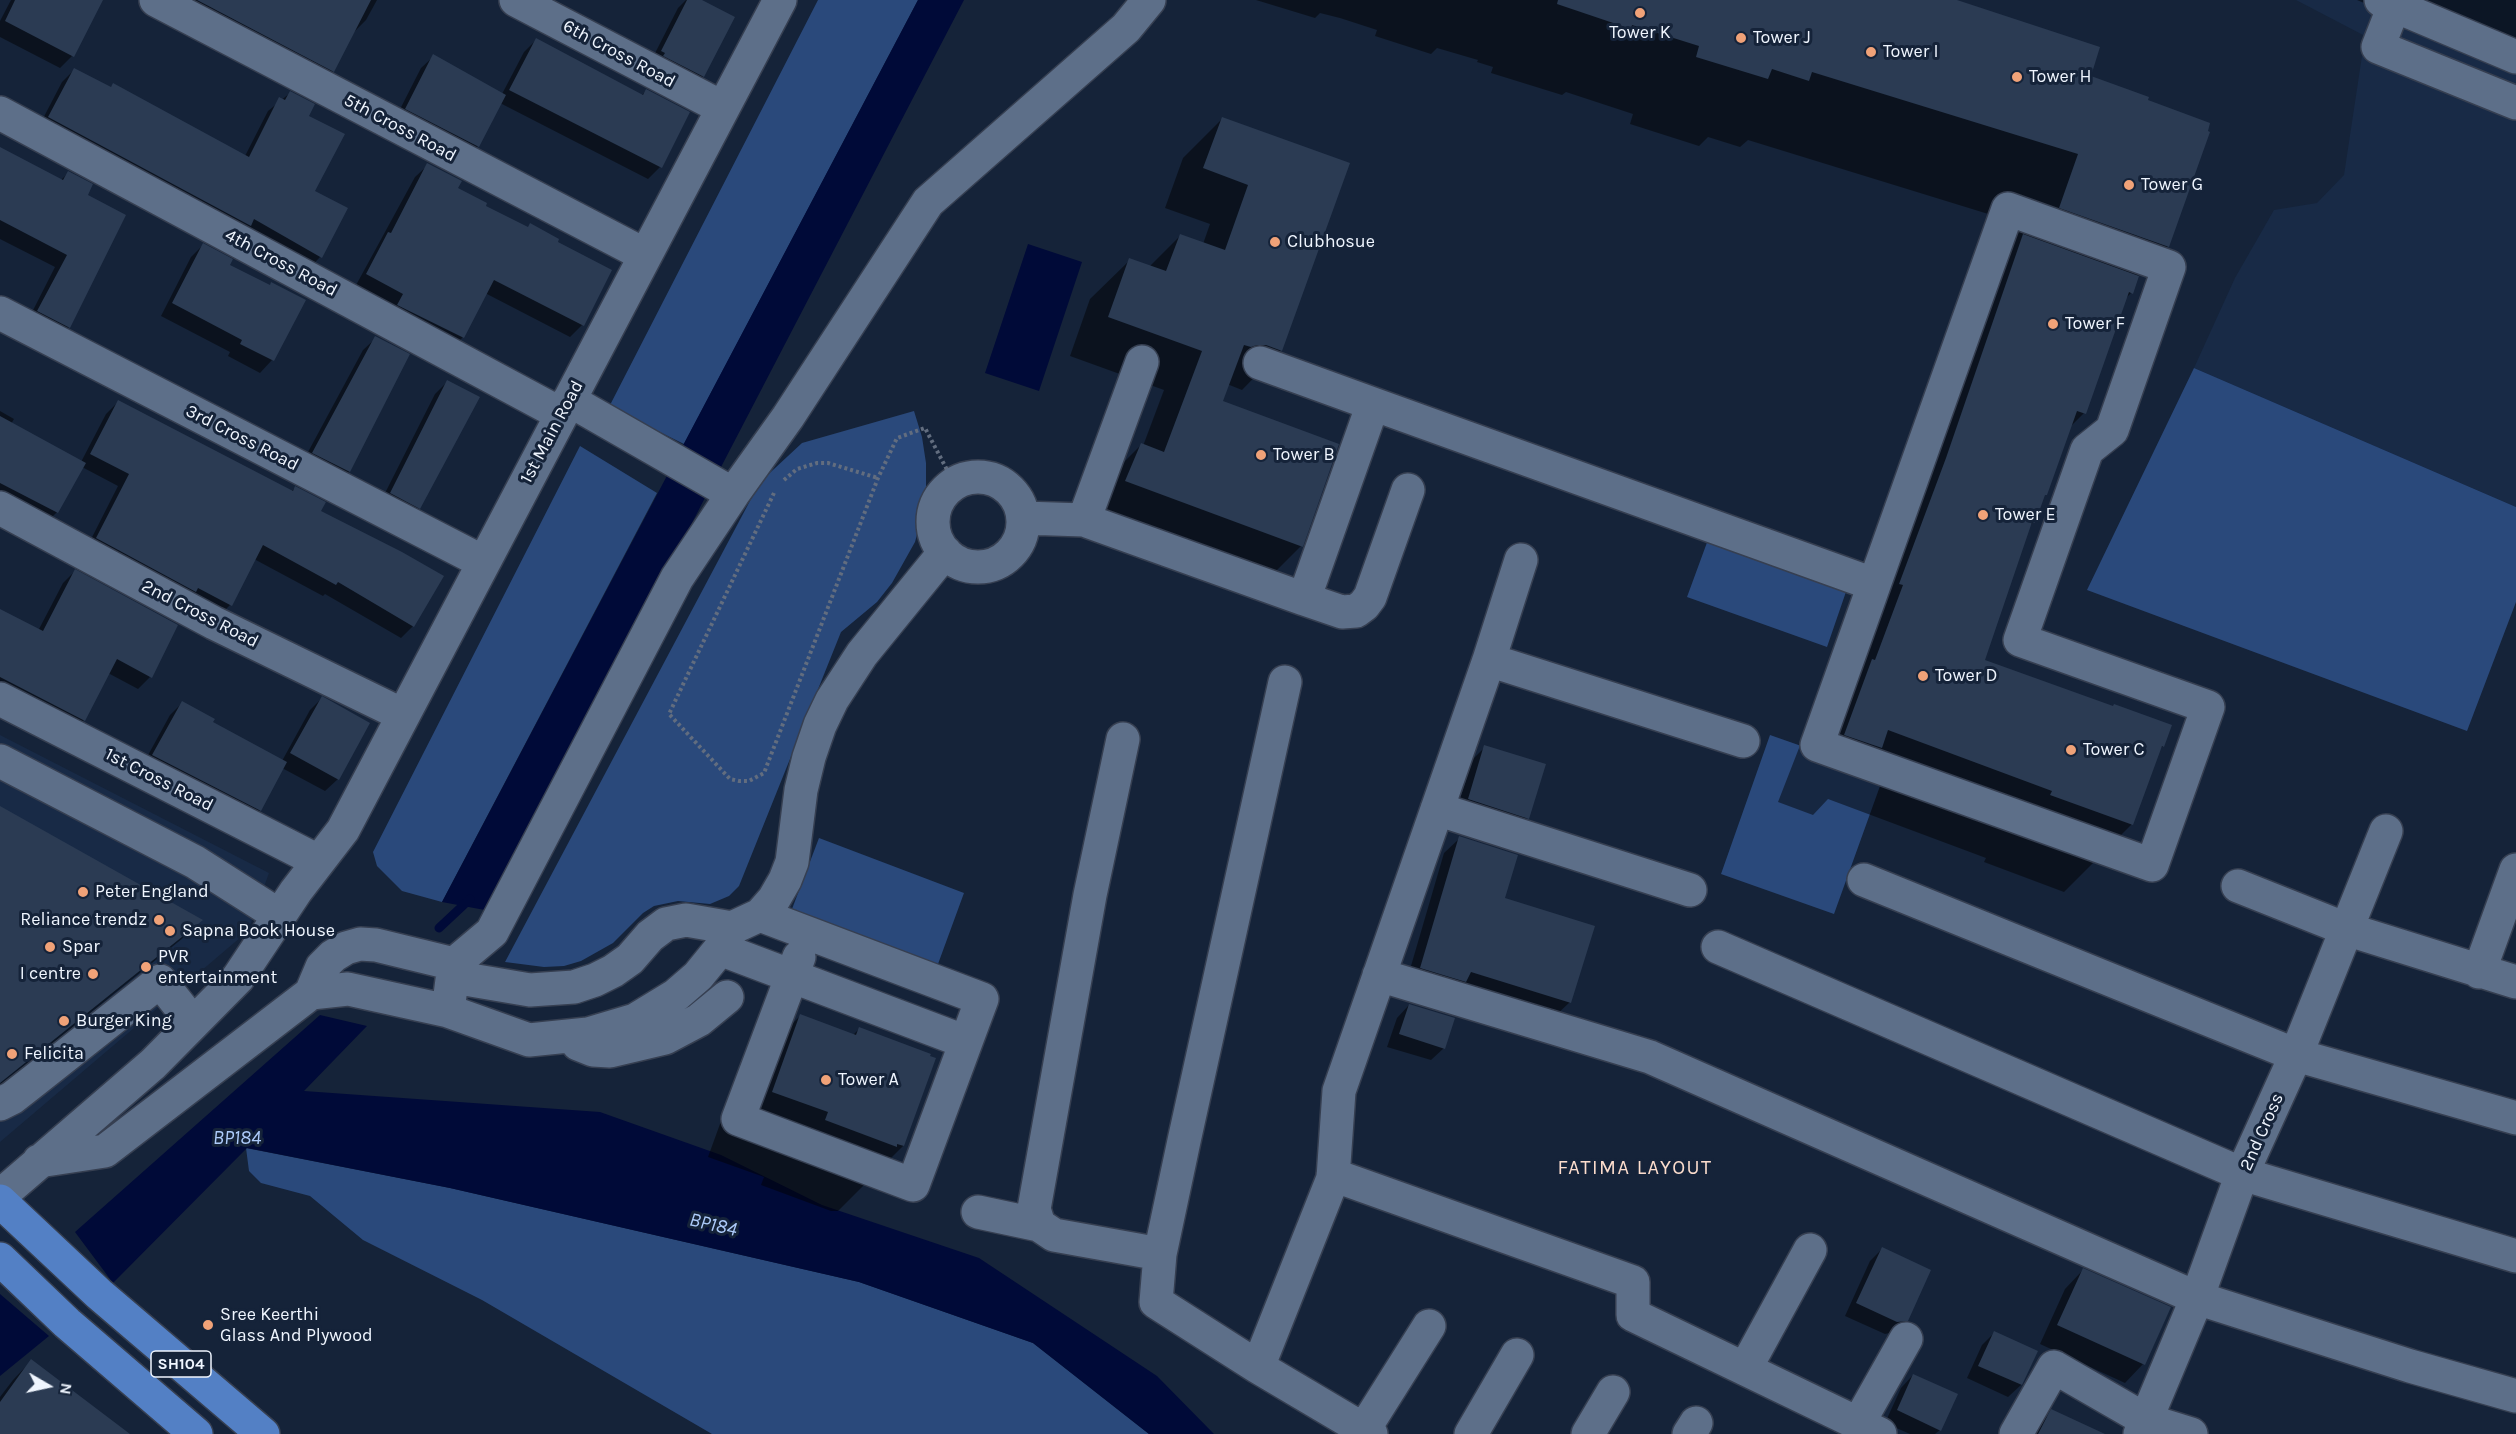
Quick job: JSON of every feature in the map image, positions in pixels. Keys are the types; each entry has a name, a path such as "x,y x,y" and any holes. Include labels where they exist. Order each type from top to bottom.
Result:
{"main road":[{"name":"SH104","path":"0,1198 33,1233 99,1294 263,1434"},
{"name":"SH104","path":"2,1261 182,1429"}],"street":[{"name":"5th Cross Road","path":"156,0 645,255"},
{"name":"6th Cross Road","path":"516,0 723,108"},
{"name":"1st Main Road","path":"0,1198 39,1161 153,1064 238,978 318,861 343,830 780,0"},
{"path":"448,1011 454,970 492,932 678,578 723,487 788,417 928,202 1126,28 1149,0"},
{"path":"2516,57 2387,3 2378,46 2516,103"},
{"name":"4th Cross Road","path":"0,113 565,407 662,453 723,487"},
{"path":"2008,209 2169,267 2112,430 2088,450 2020,640 2208,707 2152,865 1817,745 1874,584 2008,209"},
{"name":"3rd Cross Road","path":"0,314 483,562"},
{"path":"1084,520 1142,362"},
{"path":"1260,363 1874,584"},
{"path":"1304,598 1373,404"},
{"path":"974,477 988,478 1001,483 1016,498 1023,518 1022,532 1017,545 1008,556 996,564 982,567 969,566 956,561 945,552 937,540 934,526 935,513 940,499 955,484 974,477"},
{"path":"1023,518 1084,520 1342,612 1356,610 1365,605 1370,597 1408,490"},
{"name":"2nd Cross Road","path":"0,508 214,623 403,714"},
{"path":"39,1161 105,1151 311,993 348,989 448,1011 529,1040 612,1028 656,1009 698,976 737,931 774,899 786,880 792,862 801,790 809,757 832,700 862,654 945,552"},
{"path":"1258,1367 1333,1175 1339,1091 1489,660 1521,560"},
{"path":"1489,660 1743,741"},
{"path":"1286,682 1160,1254 1156,1302 1365,1433 1429,1326"},
{"name":"1st Cross Road","path":"0,699 318,861"},
{"path":"1040,1225 1034,1209 1090,895 1123,739"},
{"path":"0,761 195,862 280,916"},
{"path":"1437,809 1690,890"},
{"name":"2nd Cross","path":"2143,1427 2197,1298 2242,1174 2296,1055 2386,831"},
{"path":"2479,972 2516,870"},
{"path":"1864,880 2296,1055 2516,1118"},
{"path":"2238,886 2346,929 2516,982"},
{"path":"311,993 322,967 346,948 360,944 376,945 454,970 530,990 574,987 595,980 630,959 650,936 666,924 686,920 737,931 808,933 982,999 913,1185 738,1119 808,933"},
{"path":"737,931 792,976 966,1042"},
{"path":"1718,947 2242,1174 2516,1256"},
{"path":"860,1002 876,958"},
{"path":"1379,975 1650,1057 2197,1298 2410,1366 2516,1396"},
{"path":"0,1104 12,1098 159,981 193,1023"},
{"path":"564,1036 593,1050 610,1051 646,1044 665,1038 699,1020 727,997"},
{"path":"1333,1175 1633,1282 1633,1315 1869,1429 1906,1339"},
{"path":"978,1212 1040,1225 1054,1235 1160,1254"},
{"path":"1745,1370 1810,1250"},
{"path":"1471,1434 1517,1355"},
{"path":"2016,1434 2054,1367 2143,1427 2191,1434"},
{"path":"1588,1434 1613,1392"}],"path":[{"path":"878,478 817,463 797,469 781,483 775,493 669,714 730,779 749,781 764,772 878,478 897,438 925,428 955,484"}],"shaded area":[{"path":"818,0 918,0 684,444 609,407"},
{"path":"2296,0 2516,0 2516,507 2194,368 2235,278 2274,210 2317,203 2344,175 2365,36"},
{"path":"2194,368 2516,507 2516,602 2467,731 2087,590"},
{"path":"914,411 922,437 926,463 926,490 915,542 892,583 877,602 841,632 739,886 729,896 710,904 678,901 654,906 643,913 613,943 581,961 564,966 544,967 505,962 760,482 802,443"},
{"path":"580,446 657,493 442,902 402,891 377,866 373,852"},
{"path":"1709,537 1848,586 1827,647 1687,597"},
{"path":"0,735 269,873 248,931 0,1142"},
{"path":"1770,735 1884,775 1834,914 1721,874"},
{"path":"819,838 964,893 938,964 792,909"},
{"path":"246,1148 450,1188 859,1282 1033,1343 1149,1434 712,1434 482,1300 363,1240 310,1196 261,1183 249,1171"}],"water":[{"path":"918,0 964,0 490,911 442,902"},
{"path":"1028,244 1082,262 1039,391 985,373"},
{"name":"BP184","path":"320,1015 367,1026 304,1091 600,1112 721,1155 822,1205 979,1258 1157,1376 1214,1434 1149,1434 1033,1343 859,1282 450,1188 247,1148 113,1283 75,1232"},
{"path":"0,1294 49,1336 0,1376"}],"building":[{"path":"15,0 103,0 74,57 5,21"},
{"path":"197,0 371,0 334,72"},
{"path":"687,0 702,0 735,17 704,77 663,56 665,53 661,51"},
{"path":"1558,0 1957,0 2100,47 2091,76 2210,123 2208,131 2210,132 2169,247 2059,208 2078,154 1812,72 1809,81 1772,69 1768,79 1696,57 1699,46 1632,25 1631,29 1557,4"},
{"path":"536,38 643,95 646,89 690,112 662,168 509,90"},
{"path":"433,54 506,95 479,147 405,109"},
{"path":"74,68 111,87 113,83 249,157 279,97 285,100 290,91 315,104 309,116 345,134 315,191 348,208 322,258 254,219 251,226 48,117"},
{"path":"1222,117 1350,163 1282,351 1266,345 1251,347 1244,345 1223,401 1339,444 1303,547 1125,481 1141,443 1164,452 1202,351 1108,317 1129,258 1166,271 1180,234 1225,250 1248,185 1203,168"},
{"path":"0,147 63,180 68,171 93,184 88,195 126,215 70,328 37,311 67,255 0,220"},
{"path":"427,163 462,181 458,188 487,203 486,206 528,227 530,223 559,239 558,242 612,270 584,326 494,280 464,338 397,305 403,294 366,274 388,232 391,233"},
{"path":"2023,234 2139,276 2133,294 2129,292 2086,414 2077,411 2047,495 2045,495 2035,523 2032,522 1985,660 2172,725 2133,825 2050,795 2052,791 1888,730 1882,748 1844,735 1903,585 1899,584 1946,458"},
{"path":"203,243 233,259 230,265 306,300 274,361 240,344 242,340 172,303"},
{"path":"375,336 410,354 350,472 312,453"},
{"path":"447,380 480,397 420,509 390,493"},
{"path":"118,400 293,491 295,486 326,502 321,511 444,576 414,627 338,582 336,585 263,545 232,606 198,588 196,592 96,538 129,474 90,454"},
{"path":"0,416 86,463 58,513 0,483"},
{"path":"75,569 178,625 152,678 117,659 85,721 0,677 0,609 43,631"},
{"path":"322,696 370,723 339,780 290,753"},
{"path":"182,701 215,719 213,722 287,762 261,811 152,755"},
{"path":"1484,745 1546,764 1529,819 1468,799"},
{"path":"0,806 203,920 0,1083"},
{"path":"1459,836 1518,855 1505,898 1595,926 1571,1003 1471,972 1466,982 1420,968"},
{"path":"1409,1004 1455,1018 1445,1049 1399,1034"},
{"name":"Tower A","path":"800,1014 856,1035 859,1027 931,1054 930,1056 936,1058 904,1146 897,1144 897,1147 825,1120 828,1112 772,1092"},
{"path":"1882,1247 1931,1270 1908,1321 1897,1322 1856,1303"},
{"path":"2083,1268 2171,1307 2145,1365 2057,1325"},
{"path":"1994,1331 2038,1351 2022,1385 1978,1366"},
{"path":"31,1359 130,1434 0,1434 0,1402"},
{"path":"1913,1374 1958,1394 1941,1431 1897,1410"},
{"path":"2051,1409 2105,1434 2038,1434"}],"waterway":[{"path":"439,928 470,899"}],"place":[{"name":"Tower K","path":"1640,13"},
{"name":"Tower J","path":"1741,38"},
{"name":"Tower I","path":"1871,52"},
{"name":"Tower H","path":"2017,77"},
{"name":"Tower G","path":"2129,185"},
{"name":"Clubhosue","path":"1275,242"},
{"name":"Tower F","path":"2053,324"},
{"name":"Tower B","path":"1261,455"},
{"name":"Tower E","path":"1983,515"},
{"name":"Tower D","path":"1923,676"},
{"name":"Tower C","path":"2071,750"},
{"name":"Peter England","path":"83,892"},
{"name":"Reliance trendz","path":"159,920"},
{"name":"Sapna Book House","path":"170,931"},
{"name":"Spar","path":"50,947"},
{"name":"PVR entertainment","path":"146,967"},
{"name":"I centre","path":"93,974"},
{"name":"Burger King","path":"64,1021"},
{"name":"Felicita","path":"12,1054"},
{"name":"Tower A","path":"826,1080"},
{"name":"Sree Keerthi Glass And Plywood","path":"208,1325"}],"district":[{"name":"FATIMA LAYOUT","path":"1635,1168"}]}
